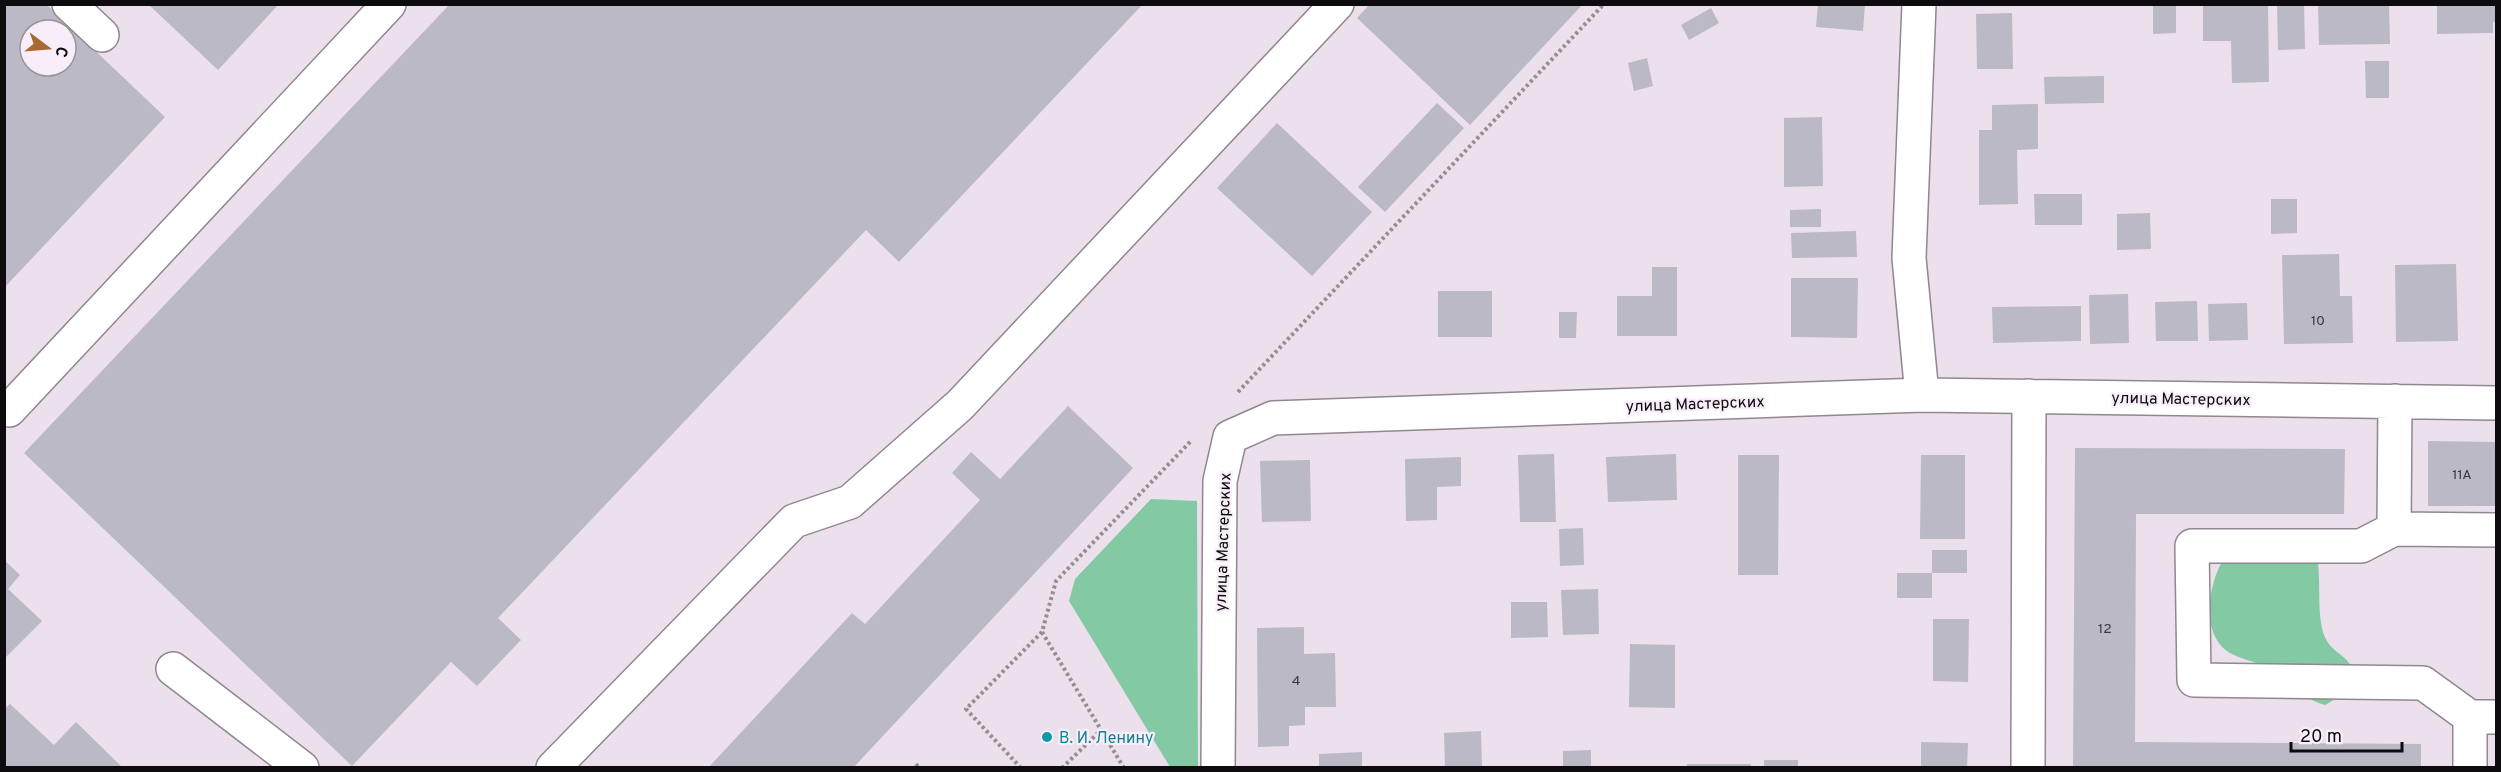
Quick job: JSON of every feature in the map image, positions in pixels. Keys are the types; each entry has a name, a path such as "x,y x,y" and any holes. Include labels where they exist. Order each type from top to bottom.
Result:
{"street":[{"path":"69,4 102,35"},
{"path":"9,410 389,4"},
{"path":"553,768 794,521 850,502 960,405 1337,4"},
{"path":"1919,4 1909,258 1922,395"},
{"name":"улица Мастерских","path":"1218,768 1220,481 1230,436 1273,418 1922,395 2496,403"},
{"path":"2028,768 2029,396"},
{"path":"2394,529 2395,401"},
{"path":"2470,768 2483,717 2423,683 2194,680 2192,546 2361,546 2394,529 2496,530"},
{"path":"173,669 302,768"}],"path":[{"path":"1042,632 1124,768"},
{"path":"1062,768 1100,730"}],"green space":[{"path":"1151,499 1197,501 1198,767 1170,767 1069,601 1075,579"},
{"path":"2317,557 2323,633 2330,645 2352,668 2339,697 2325,705 2305,696 2270,669 2232,654 2222,646 2211,623 2210,609 2214,582 2224,558"}],"building":[{"path":"4,4 46,4 61,18 18,18 18,78 78,78 78,34 165,117 4,288"},
{"path":"148,4 279,4 218,70"},
{"path":"450,4 1143,4 899,262 866,230 498,618 521,640 477,686 451,662 352,766 24,453"},
{"path":"1370,4 1583,4 1470,125 1357,18"},
{"path":"1818,4 1865,4 1863,31 1816,27"},
{"path":"2203,4 2268,4 2269,82 2232,83 2231,41 2203,41"},
{"path":"2277,4 2304,4 2305,49 2278,50"},
{"path":"2318,4 2389,4 2390,44 2319,45"},
{"path":"2437,4 2496,4 2496,22 2493,22 2493,33 2437,34"},
{"path":"2153,5 2176,5 2176,33 2153,34"},
{"path":"1711,8 1719,23 1689,40 1681,25"},
{"path":"2012,13 2013,69 1977,69 1976,14"},
{"path":"1647,58 1653,86 1634,91 1628,63"},
{"path":"2365,61 2389,61 2389,98 2366,98"},
{"path":"2104,76 2104,103 2045,104 2044,77"},
{"path":"1437,103 1464,128 1385,212 1358,187"},
{"path":"2038,104 2038,149 2017,150 2018,204 1979,205 1979,130 1992,130 1992,105"},
{"path":"1822,117 1823,186 1784,187 1784,118"},
{"path":"1277,123 1372,212 1312,276 1217,188"},
{"path":"2034,194 2082,194 2082,225 2035,225"},
{"path":"2271,199 2297,199 2297,233 2271,234"},
{"path":"1821,209 1821,227 1790,227 1790,210"},
{"path":"2150,213 2151,249 2117,250 2117,214"},
{"path":"1856,231 1857,257 1792,258 1791,233"},
{"path":"2339,254 2340,296 2352,296 2353,343 2284,344 2282,255"},
{"path":"2456,264 2458,341 2396,342 2395,265"},
{"path":"1652,267 1677,267 1677,336 1617,336 1617,296 1652,296"},
{"path":"1791,278 1858,278 1857,338 1791,337"},
{"path":"1438,291 1492,291 1492,337 1438,337"},
{"path":"2128,294 2129,343 2090,344 2089,295"},
{"path":"2197,301 2198,341 2156,341 2155,302"},
{"path":"2247,303 2248,340 2209,341 2208,304"},
{"path":"2081,306 2081,341 1993,343 1992,307"},
{"path":"1559,312 1577,312 1576,338 1559,338"},
{"path":"1068,406 1133,468 853,768 708,768 852,613 865,624 980,500 952,473 971,452 1000,479"},
{"path":"2428,441 2496,442 2496,506 2428,506"},
{"path":"2075,448 2345,449 2344,514 2136,514 2135,742 2421,744 2421,768 2073,768"},
{"path":"1554,454 1556,522 1520,522 1518,455"},
{"path":"1676,454 1677,500 1608,502 1606,457"},
{"path":"1738,455 1779,455 1778,575 1738,575"},
{"path":"1921,455 1965,455 1965,539 1920,539"},
{"path":"1461,457 1461,486 1437,487 1437,520 1406,521 1405,459"},
{"path":"1310,460 1311,521 1262,522 1260,461"},
{"path":"1583,528 1584,565 1560,566 1559,529"},
{"path":"1932,550 1967,550 1967,573 1932,573"},
{"path":"4,560 20,575 8,589 42,621 4,659"},
{"path":"1897,573 1932,573 1932,598 1897,598"},
{"path":"1598,589 1599,634 1563,635 1561,590"},
{"path":"1511,602 1547,602 1548,637 1511,638"},
{"path":"1933,619 1969,619 1968,682 1933,681"},
{"path":"1304,627 1304,654 1335,653 1336,707 1305,707 1305,725 1289,726 1289,746 1258,747 1257,628"},
{"path":"1630,644 1675,645 1675,708 1629,707"},
{"path":"10,704 54,745 76,722 123,768 4,768 4,709"},
{"path":"1481,731 1482,768 1445,768 1444,733"},
{"path":"1921,742 1968,743 1967,768 1921,768"},
{"path":"1591,750 1591,768 1563,768 1563,751"},
{"path":"1362,752 1362,768 1319,768 1319,754"},
{"path":"1764,760 1798,760 1798,768 1764,768"},
{"path":"1687,764 1751,764 1751,768 1687,768"}],"place":[{"name":"В. И. Ленину","path":"1047,737"}]}
